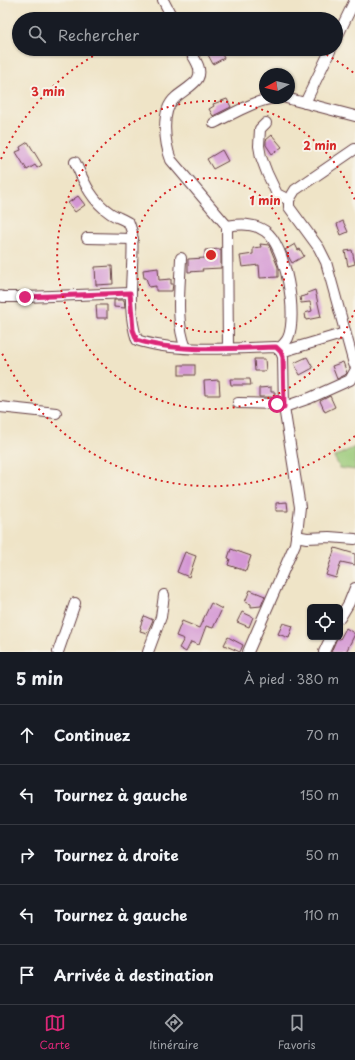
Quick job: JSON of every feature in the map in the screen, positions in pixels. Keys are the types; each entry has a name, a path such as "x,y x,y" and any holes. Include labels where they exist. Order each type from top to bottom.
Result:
{"street":[{"path":"163,0 169,12"},
{"path":"343,25 354,2"},
{"path":"193,56 200,72 198,78 173,99 168,110 165,124 167,149 171,160 227,226 228,348"},
{"path":"305,103 328,56"},
{"path":"295,100 355,116"},
{"path":"214,123 244,108 259,103"},
{"path":"266,123 260,129 259,146 261,157 277,194 289,200"},
{"path":"355,149 295,190 289,200 290,206 319,248 326,262 355,365"},
{"path":"75,162 89,192 99,205 111,214 129,223 133,239 130,293 133,330 137,340 148,344 186,348 276,347 283,357 284,407 300,507 298,525 295,544 248,652"},
{"path":"227,226 244,224 266,231 276,244 284,261 292,317 288,337 280,351"},
{"path":"87,238 133,239"},
{"path":"181,258 179,309 181,338 186,348"},
{"path":"0,296 25,297 130,293"},
{"path":"280,351 345,333"},
{"path":"238,403 277,404 284,407 310,398 350,380 355,371"},
{"path":"0,406 56,413"},
{"path":"296,536 307,538 329,536 355,540"},
{"path":"343,613 355,588"},
{"path":"148,652 161,617 164,595"},
{"path":"58,652 75,603"},
{"path":"324,652 330,640"}],"green space":[{"path":"355,447 355,470 340,468 334,457"}],"building":[{"path":"209,56 223,56 224,58 213,64"},
{"path":"227,99 231,107 213,116 209,109 214,106 213,104"},
{"path":"272,135 282,147 272,154 266,145 266,140"},
{"path":"28,142 42,165 37,168 35,165 27,170 16,152 21,150 20,147"},
{"path":"222,150 228,161 213,169 207,159"},
{"path":"78,196 85,205 75,212 68,203"},
{"path":"343,221 348,232 341,235 337,224"},
{"path":"260,244 269,245 278,267 278,277 260,278 259,265 242,267 240,256 253,254 253,248 261,247"},
{"path":"295,244 304,256 292,263 285,250"},
{"path":"221,249 221,268 202,269 203,271 188,272 188,259 205,258 205,250"},
{"path":"352,250 355,264 348,266 345,251"},
{"path":"112,266 113,284 96,285 95,267"},
{"path":"158,268 159,280 171,279 171,284 173,284 172,291 156,291 156,286 149,287 146,278 144,278 143,270"},
{"path":"315,290 321,317 306,320 305,313 312,311 310,302 301,303 300,297 308,295 307,293"},
{"path":"114,300 124,300 125,308 114,307"},
{"path":"96,305 107,305 107,318 97,318"},
{"path":"307,357 313,368 300,375 294,363"},
{"path":"254,359 265,359 266,371 255,371"},
{"path":"343,362 347,373 337,379 332,366"},
{"path":"179,365 195,365 195,375 179,375"},
{"path":"230,379 250,379 251,385 231,385"},
{"path":"219,380 220,395 205,395 204,381"},
{"path":"271,387 271,392 275,392 275,397 259,397 259,388"},
{"path":"330,396 335,407 325,412 320,401"},
{"path":"287,502 288,511 276,511 276,503"},
{"path":"335,548 355,554 355,565 341,562 336,578 326,575"},
{"path":"231,549 251,556 246,571 228,565 230,559 228,558"},
{"path":"185,552 196,556 189,577 177,572"},
{"path":"250,590 265,596 261,606 251,607 251,604 245,602"},
{"path":"211,603 222,609 213,628 206,626 199,645 191,642 186,652 179,648 184,639 176,636 182,621 199,628"},
{"path":"242,612 253,617 249,627 237,622"},
{"path":"144,616 153,620 147,633 140,631"},
{"path":"283,623 293,626 289,638 278,634"},
{"path":"346,628 355,634 346,652 331,652 336,640 343,640 343,634"},
{"path":"228,637 243,645 240,652 224,645"}],"route":[{"path":"25,297 130,293 133,330 137,340 148,344 186,348 276,347 281,352 283,357 284,407 277,404"}]}
